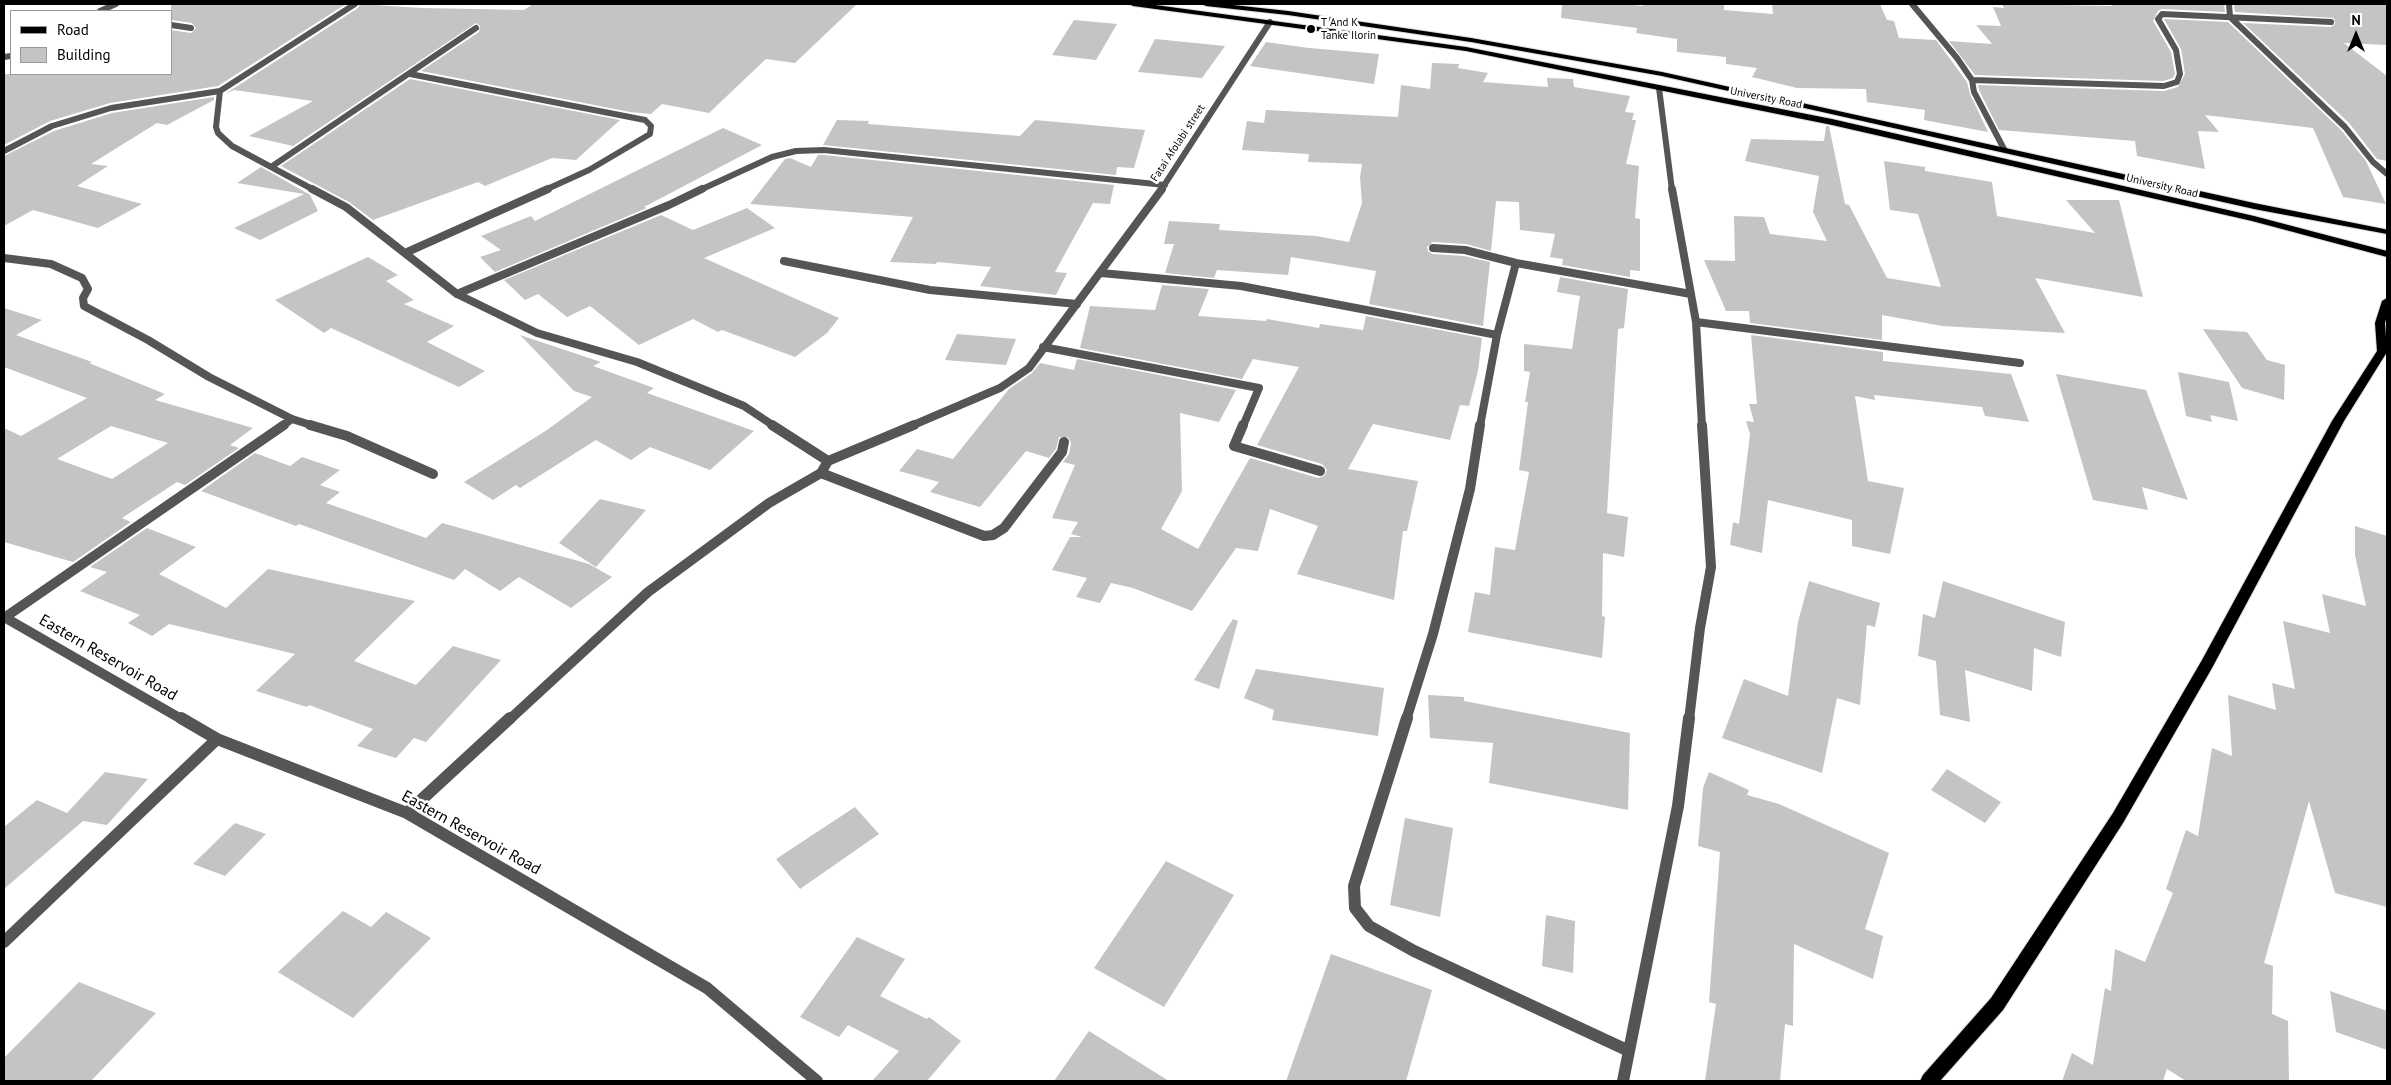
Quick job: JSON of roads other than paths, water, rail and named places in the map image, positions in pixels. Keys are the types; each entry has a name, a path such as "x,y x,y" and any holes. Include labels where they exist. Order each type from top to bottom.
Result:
{"main road":[{"name":"University Road","path":"1132,4 1466,50 1659,88 1870,131 2254,219 2387,254"},
{"name":"University Road","path":"1206,4 1288,13 1471,40 1662,74 2254,206 2386,232"},
{"path":"2386,232 2380,239 2381,246 2387,254"},
{"path":"1929,1081 1997,1004 2118,818 2207,664 2338,421 2385,349 2380,323 2387,301"}],"street":[{"path":"102,10 116,4"},
{"path":"4,151 52,126 111,108 220,91 355,4"},
{"path":"1912,4 1958,58 1972,80 1974,92 2004,150"},
{"path":"2229,4 2230,17 2338,120 2373,162 2387,174"},
{"path":"1972,80 2164,86 2177,82 2180,74 2176,50 2158,19 2162,14 2331,22"},
{"name":"Fatai Afolabi street","path":"828,462 1000,388 1029,368 1042,347 1101,273 1165,185 1270,22"},
{"path":"172,25 191,28"},
{"path":"271,167 476,28"},
{"path":"405,253 589,170 650,134 651,126 645,120 410,74"},
{"path":"1622,1081 1678,806 1700,628 1711,567 1696,322 1671,183 1659,88"},
{"path":"220,91 216,127 218,133 232,146 346,207 458,294 537,333 636,362 744,406 828,462 821,473 769,503 648,592 407,813"},
{"path":"458,294 669,205 738,171 772,157 796,151 834,151 1165,185"},
{"path":"1433,248 1465,250 1516,263 1691,294"},
{"path":"4,258 52,264 82,278 88,289 83,298 84,306 148,340 209,377 292,419 347,436 433,474"},
{"path":"784,261 930,290 1077,304"},
{"path":"1516,263 1497,335 1484,397 1470,489 1433,634 1354,886 1354,908 1369,926 1414,951 1629,1051"},
{"path":"1101,273 1241,286 1497,335"},
{"path":"1696,322 2020,363"},
{"path":"1042,347 1259,388 1234,446 1320,471"},
{"path":"4,618 292,419"},
{"path":"821,473 984,536 994,535 1004,528 1062,452 1064,442"},
{"name":"Eastern Reservoir Road","path":"4,618 217,739 407,813 707,988 817,1081"},
{"path":"4,942 217,739"}],"place":[{"name":"T And K Tanke Ilorin","path":"1311,29"}]}
